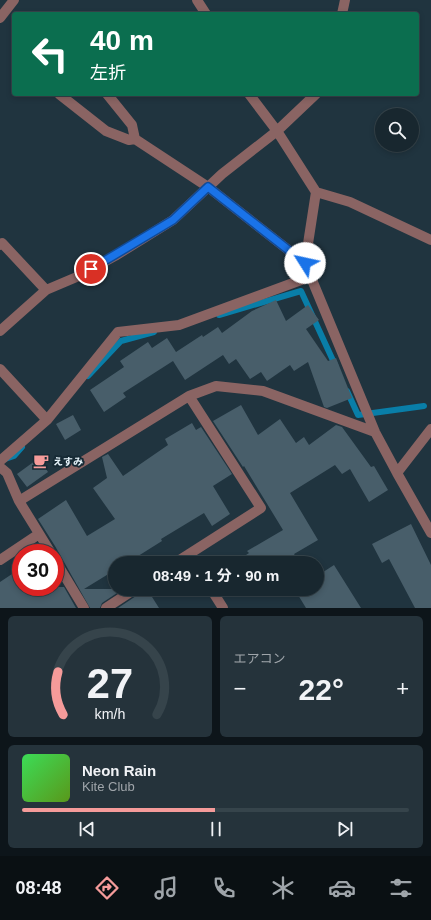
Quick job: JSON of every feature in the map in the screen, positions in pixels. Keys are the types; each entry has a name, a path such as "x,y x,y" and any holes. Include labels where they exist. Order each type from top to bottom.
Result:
{"street":[{"path":"0,18 14,0"},
{"path":"197,0 205,12"},
{"path":"342,12 345,0"},
{"path":"62,96 106,131 129,140 135,139 208,187 305,263 312,276 375,432 431,533"},
{"path":"109,96 132,125 135,139"},
{"path":"251,96 277,131 316,192 350,202 431,240"},
{"path":"0,331 46,290 79,276 115,256 173,220 208,187 277,131 314,96"},
{"path":"305,263 316,192"},
{"path":"0,245 2,243 46,290"},
{"path":"0,461 47,420 118,332 180,325 312,276"},
{"path":"0,370 47,420"},
{"path":"19,501 189,396 216,386 263,391 375,432"},
{"path":"186,556 261,508 189,396"},
{"path":"397,473 431,429"},
{"path":"0,467 7,473 19,501 45,544"},
{"path":"0,560 39,534"},
{"path":"64,575 84,608"},
{"path":"106,608 124,596"},
{"path":"215,596 223,608"}],"building":[{"path":"276,300 286,321 308,305 319,320 306,329 328,361 336,358 352,398 327,408 324,407 308,362 294,371 290,365 267,381 261,372 250,379 236,359 229,364 223,355 185,380 173,361 123,393 126,397 104,412 90,390 124,367 120,361 148,342 152,348 167,338 176,352 202,335 203,337 218,327 222,333 252,311"},
{"path":"241,405 258,435 280,419 296,443 304,437 309,445 336,425 342,427 371,467 374,466 388,490 369,502 350,469 342,474 335,465 290,493 318,540 294,554 295,556 244,556 249,553 247,551 283,530 244,466 243,467 213,421"},
{"path":"73,415 81,430 65,440 56,424"},
{"path":"192,423 196,430 201,427 232,474 213,486 230,514 212,526 204,513 161,539 162,541 138,556 108,556 108,574 84,589 108,589 108,596 112,596 102,603 100,608 90,608 64,562 64,544 54,544 38,519 66,500 87,536 115,519 93,488 107,478 102,457 108,454 123,476 168,445 165,439"},
{"path":"39,458 48,472 27,487 17,474"},
{"path":"411,524 431,565 431,608 415,608 389,559 382,563 372,544"},
{"path":"334,565 361,608 306,608 299,596 324,596 324,571"},
{"path":"12,574 12,596 64,596 64,587 76,608 0,608 0,582"},
{"path":"136,596 151,596 159,608 118,608"}],"waterway":[{"path":"219,315 301,291 336,367"},
{"path":"88,376 121,341 154,332"},
{"path":"347,391 358,415 424,406"},
{"path":"5,459 14,456 22,447"}],"place":[{"name":"えすみ","path":"41,461"}],"route":[{"path":"91,269 173,220 208,187 294,256 305,263"}]}
